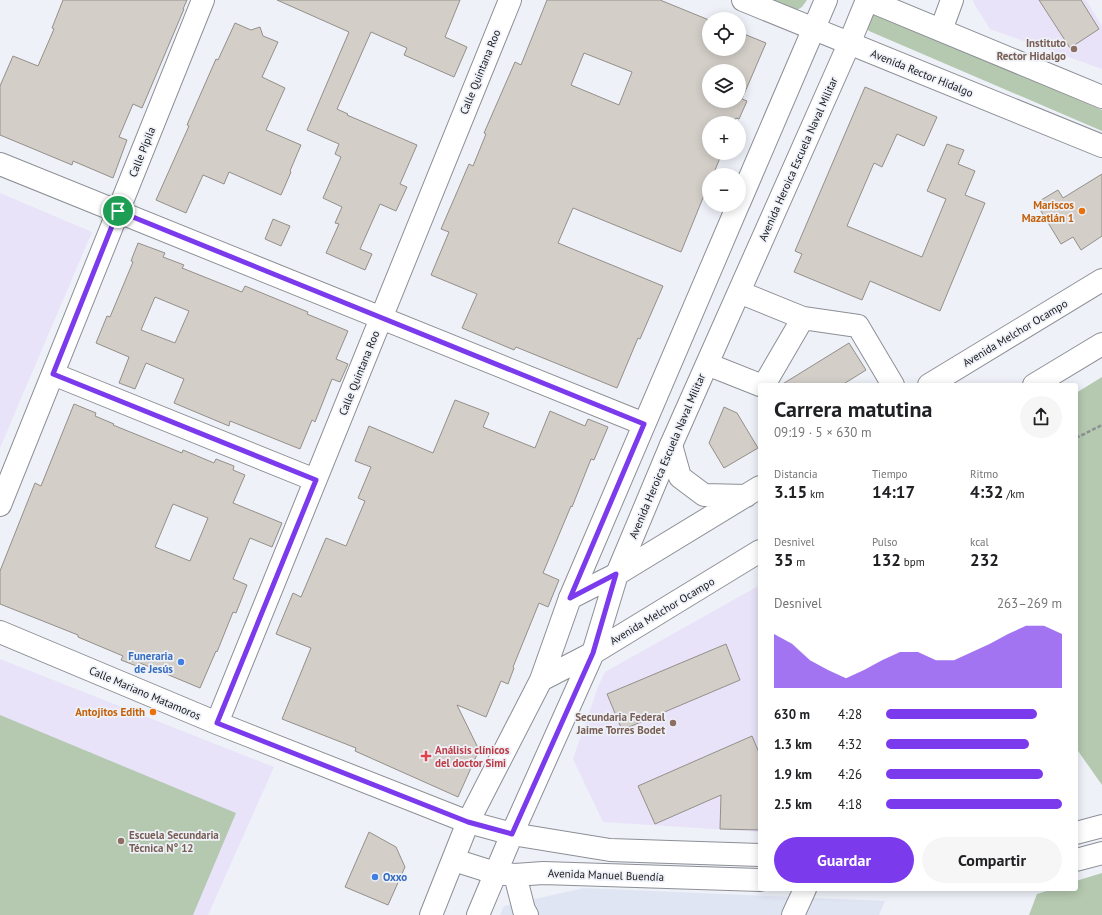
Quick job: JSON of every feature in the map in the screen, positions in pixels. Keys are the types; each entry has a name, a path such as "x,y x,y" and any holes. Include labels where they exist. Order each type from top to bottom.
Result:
{"street":[{"name":"Calle Pípila","path":"0,505 203,0"},
{"name":"Calle Quintana Roo","path":"217,723 510,0"},
{"name":"Avenida Rector Hidalgo","path":"743,0 1102,146"},
{"path":"746,185 826,0"},
{"path":"867,0 1099,92"},
{"name":"Avenida Heroica Escuela Naval Militar","path":"478,915 505,874 512,834 593,653 616,574 671,445 849,44 867,0"},
{"path":"941,30 952,0"},
{"path":"0,164 644,424"},
{"path":"431,915 468,822 541,680 570,598 735,212"},
{"name":"Avenida Melchor Ocampo","path":"932,383 1102,280"},
{"path":"739,292 804,318 858,326 892,383"},
{"path":"765,383 804,318"},
{"path":"1037,383 1102,344"},
{"path":"707,364 758,384"},
{"path":"53,374 316,480"},
{"path":"671,445 680,477 704,495 753,491"},
{"path":"570,598 616,574 753,491"},
{"name":"Avenida Melchor Ocampo","path":"541,680 593,653 758,552"},
{"name":"Calle Mariano Matamoros","path":"0,632 217,723 468,822"},
{"path":"468,822 512,834 610,850 758,855"},
{"path":"1078,832 1102,826"},
{"path":"1078,859 1102,852"},
{"name":"Avenida Manuel Buendía","path":"454,860 505,874 544,873 758,880"},
{"path":"505,874 527,915"},
{"path":"793,915 803,891"}],"path":[{"path":"1078,437 1102,425"}],"shaded area":[{"name":"Instituto Rector Hidalgo","path":"973,0 1086,0 1102,26 1102,69 990,29"},
{"path":"0,193 92,232 0,448"},
{"name":"Secundaria Federal Jaime Torres Bodet","path":"758,586 758,832 603,822 573,759 598,687 605,672"},
{"name":"Escuela Secundaria Técnica N° 12","path":"0,659 274,767 208,915 0,915"},
{"path":"584,888 885,901 879,915 500,915 504,906"}],"green space":[{"path":"773,0 807,0 802,7 797,10"},
{"path":"877,13 1102,110 1102,131 869,31 866,26 873,14"},
{"path":"1102,377 1102,785 1078,751 1078,392"},
{"name":"Escuela Secundaria Técnica N° 12","path":"0,715 236,813 193,915 0,915"},
{"path":"1102,873 1102,915 1029,915 1037,894 1047,891 1078,891 1078,880"}],"building":[{"path":"63,0 187,0 142,108 133,104 119,137 127,140 113,178 73,161 72,165 0,135 0,86 13,56 38,66 54,29 52,28"},
{"path":"277,0 460,0 445,37 467,47 454,77 404,55 407,48 371,32 337,109 348,114 347,115 417,145 400,184 407,187 396,211 380,204 360,249 372,254 365,270 326,253 339,224 335,223 342,207 323,198 341,157 335,154 339,144 307,130 349,32"},
{"path":"547,0 660,0 702,17 702,56 746,56 746,35 766,43 746,90 746,64 702,64 702,108 744,108 740,116 702,116 702,160 719,160 716,168 702,168 702,200 681,252 573,208 558,243 663,286 640,339 638,338 617,388 516,347 514,350 462,328 477,294 431,275 449,232 441,229 469,164 473,166 486,134 484,133 515,62 521,65","holes":["584,53 632,72 619,105 571,85"]},
{"path":"1039,0 1081,0 1099,29 1070,48"},
{"path":"235,23 251,30 260,27 263,36 278,42 262,77 285,88 266,130 301,145 281,195 229,172 224,184 203,175 186,213 156,200 189,126 187,125 216,59 218,60"},
{"path":"865,87 937,117 924,146 897,134 882,167 874,163 847,226 922,257 946,199 927,191 947,144 964,150 958,164 975,171 965,195 985,203 940,311 870,281 862,300 794,272 802,254 795,251"},
{"path":"1102,174 1102,236 1081,250 1073,237 1061,244 1036,203 1058,190 1063,198"},
{"path":"273,219 290,226 281,246 265,239"},
{"path":"138,243 165,253 163,257 184,265 182,268 242,292 245,286 308,312 307,314 348,331 336,359 348,364 340,382 332,379 315,422 312,420 300,449 230,421 229,426 174,403 184,379 146,363 135,389 119,383 129,357 96,343 107,316 110,317 133,262 131,261","holes":["155,297 189,311 175,343 141,330"]},
{"path":"849,343 866,370 845,383 784,383"},
{"path":"455,400 489,413 483,427 535,448 550,411 585,426 588,419 608,427 594,460 591,459 543,573 559,580 548,607 539,603 513,667 514,668 508,684 501,681 486,717 457,705 479,750 458,797 355,751 356,748 282,719 311,648 276,634 293,593 301,597 326,538 346,546 365,501 358,498 371,467 355,461 369,426 433,453"},
{"path":"74,404 96,413 95,416 114,424 113,425 182,453 183,450 214,463 216,459 234,466 233,470 245,475 233,503 282,523 272,547 250,538 233,579 247,585 236,613 233,612 217,652 216,651 200,688 140,663 139,667 121,660 123,656 78,637 78,635 0,604 0,571 35,483 41,486","holes":["173,504 208,518 190,561 155,547"]},
{"path":"724,407 737,413 758,448 724,468 709,443"},
{"path":"726,644 740,680 622,730 607,694"},
{"path":"752,736 758,750 758,830 720,829 721,795 655,824 638,786"},
{"name":"Oxxo","path":"369,832 396,847 405,867 388,905 345,887"}],"place":[{"name":"Instituto Rector Hidalgo","path":"1074,49"},
{"name":"Mariscos Mazatlán 1","path":"1082,211"},
{"name":"Funeraria de Jesús","path":"181,662"},
{"name":"Antojitos Edith","path":"153,712"},
{"name":"Secundaria Federal Jaime Torres Bodet","path":"673,723"},
{"name":"Análisis clínicos del doctor Simi","path":"426,756"},
{"name":"Escuela Secundaria Técnica N° 12","path":"121,841"},
{"name":"Oxxo","path":"375,877"}],"route":[{"path":"118,211 644,424 570,598 616,574 593,653 512,834 468,822 217,723 316,480 53,374 118,211"}]}
